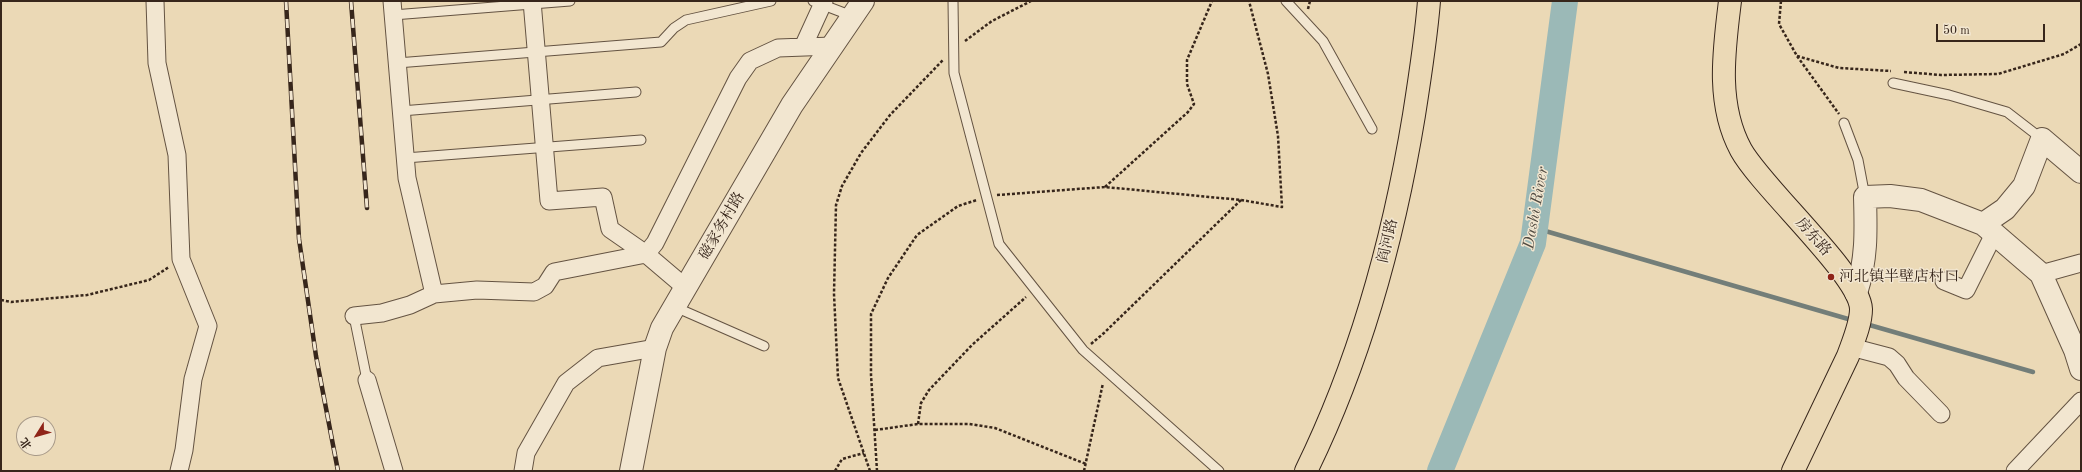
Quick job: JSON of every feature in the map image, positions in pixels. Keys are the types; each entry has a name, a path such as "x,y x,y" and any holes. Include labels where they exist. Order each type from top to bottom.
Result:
{"main road":[{"name":"阎河路","path":"1306,471 1346,376 1377,286 1404,171 1426,38 1429,1"},
{"name":"房东路","path":"1730,1 1724,44 1724,91 1732,127 1741,150 1763,180 1841,269 1858,301"},
{"path":"1793,471 1853,342 1858,301"}],"street":[{"path":"155,1 157,63 177,155 181,258 208,326 192,379 184,450 179,471"},
{"path":"532,2 549,201 603,197 610,229 646,254 686,288"},
{"path":"803,47 820,2"},
{"path":"393,8 407,178 434,294"},
{"name":"磁家务村路","path":"631,471 655,348 662,328 792,104 858,9"},
{"path":"354,316 382,313 410,305 434,294 477,290 534,292 545,286 554,272 646,254 655,243 738,78 750,62 778,48 832,46"},
{"path":"1944,281 1966,290 1988,229 2024,186 2042,139 2081,172"},
{"path":"1858,301 1866,249 1866,196 1890,196 1921,200 1988,229 2040,274 2075,350 2081,369"},
{"path":"2040,274 2081,263"},
{"path":"1853,342 1889,357 1906,378 1941,414"},
{"path":"523,471 526,452 566,382 598,358 655,348"},
{"path":"367,380 394,471"},
{"path":"2015,471 2081,401"}],"lane":[{"path":"393,8 570,1"},
{"path":"397,63 661,42 674,28 686,20 770,1"},
{"path":"953,1 954,73 999,244 1082,350 1219,471"},
{"path":"1286,1 1323,41 1372,129"},
{"path":"820,2 858,9"},
{"path":"1892,83 1949,95 2008,112 2042,139"},
{"path":"401,111 636,92"},
{"path":"1844,123 1858,160 1866,196"},
{"path":"405,158 641,140"},
{"path":"675,307 764,346"},
{"path":"354,316 367,380"}],"path":[{"path":"870,471 838,378 834,294 836,205 842,186 861,153 890,115 954,49 992,21 1031,1"},
{"path":"1105,187 1188,112 1194,104 1187,84 1187,60 1212,1"},
{"path":"877,471 871,375 871,314 888,278 917,235 958,206 987,196 1105,187 1241,200 1282,207 1278,136 1268,74 1250,1"},
{"path":"1781,1 1779,24 1797,56 1830,99 1844,123"},
{"path":"1902,72 1941,75 1998,74 2064,54 2081,44"},
{"path":"1797,56 1839,68 1894,71"},
{"path":"1082,350 1104,333 1241,200"},
{"path":"1,300 11,302 87,295 149,280 181,258"},
{"path":"918,424 922,403 929,390 972,344 1035,289"},
{"path":"1084,471 1106,371"},
{"path":"875,430 918,424 969,424 995,428 1086,464"},
{"path":"835,471 842,459 864,453"}],"waterway":[{"name":"Dashi River","path":"1440,471 1533,243 1565,1"},
{"path":"1535,228 1855,321"},
{"path":"1866,324 2033,372"}],"railway":[{"path":"286,1 299,239 316,356 338,471"},
{"path":"351,1 367,208"}],"place":[{"name":"河北镇半壁店村口","path":"1831,277"}]}
